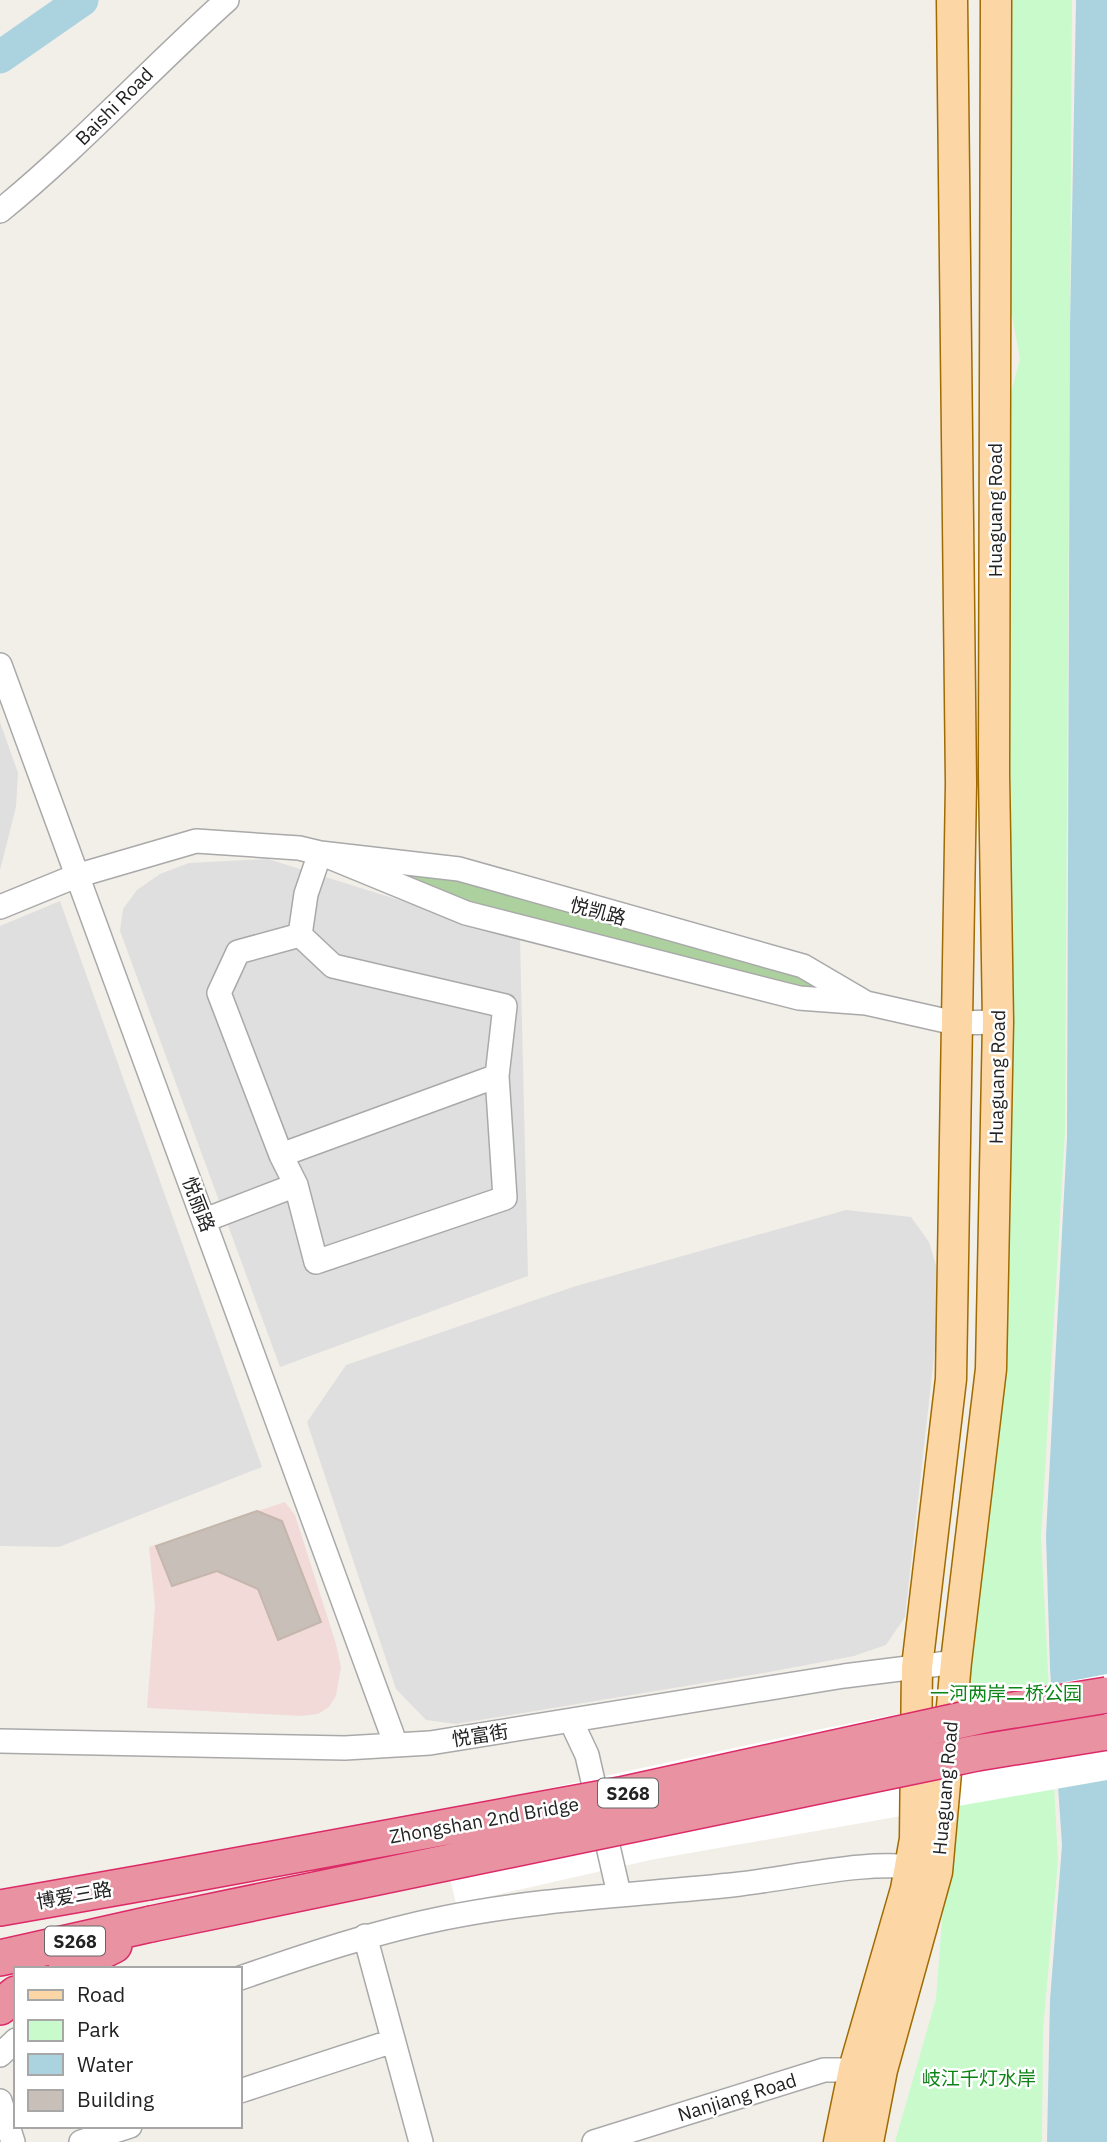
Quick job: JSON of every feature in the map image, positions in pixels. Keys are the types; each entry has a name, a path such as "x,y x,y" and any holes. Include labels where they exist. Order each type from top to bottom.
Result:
{"highway":[{"name":"Zhongshan 2nd Bridge","path":"148,1882 620,1795 989,1714 1107,1695"},
{"name":"Zhongshan 2nd Bridge","path":"150,1924 977,1753 1107,1731"},
{"name":"博爱三路","path":"0,1908 148,1882"},
{"path":"0,1886 36,1902"},
{"name":"S268","path":"0,1958 150,1924"},
{"path":"71,1967 96,1956 150,1924"},
{"path":"0,2007 14,1996"}],"main road":[{"name":"Huaguang Road","path":"924,1869 915,1839 917,1667 951,1379 961,785 952,0"},
{"name":"Huaguang Road","path":"839,2142 868,2070 924,1869 956,1662 991,1370 998,1022 994,774 996,0"},
{"name":"Huaguang Road","path":"868,2070 868,2142"}],"street":[{"name":"Baishi Road","path":"0,211 51,170 171,50 227,0"},
{"name":"悦丽路","path":"0,665 396,1745"},
{"name":"悦凯路","path":"0,907 76,876 196,841 299,848 320,853 459,869 803,966 866,1003"},
{"name":"悦凯路","path":"320,853 466,913 799,998 866,1003 955,1023 998,1022"},
{"path":"300,935 306,894 320,853"},
{"path":"300,935 333,966 505,1006 497,1076 505,1198 316,1262 296,1185 281,1155 219,993 238,952 300,935"},
{"path":"281,1155 497,1076"},
{"path":"205,1220 296,1185"},
{"name":"悦富街","path":"0,1741 345,1748 430,1743 956,1662"},
{"path":"570,1721 587,1755 619,1894"},
{"path":"242,1977 365,1936 446,1917 619,1894 739,1884 891,1866 924,1869"},
{"path":"365,1936 421,2142"},
{"path":"0,2055 14,2042"},
{"path":"242,2090 393,2042"},
{"name":"Nanjiang Road","path":"594,2142 824,2070 868,2070"},
{"path":"0,2101 13,2142"},
{"path":"81,2142 124,2128"}],"shaded area":[{"path":"0,722 18,773 16,807 0,870"},
{"path":"268,859 520,938 528,1276 280,1367 120,931 123,909 137,890 160,874 189,863"},
{"path":"60,901 262,1467 59,1547 0,1546 0,926"},
{"path":"846,1210 911,1217 929,1242 942,1285 905,1617 886,1645 854,1656 764,1673 456,1724 426,1720 396,1689 307,1422 346,1365 576,1286"},
{"path":"285,1502 295,1515 341,1667 336,1696 329,1707 318,1714 302,1716 147,1708 155,1606 149,1547"}],"green space":[{"name":"一河两岸二桥公园","path":"1011,0 1072,0 1065,1132 1041,1538 1058,1861 1043,2030 1042,2142 895,2142 936,1999 955,1750 991,1415 998,655 1010,579 1010,396 1020,359 1010,304"},
{"path":"398,873 464,878 806,974 832,996 458,901"}],"water":[{"path":"1076,0 1107,0 1107,2142 1047,2142 1050,2000 1062,1845 1050,1669 1046,1535 1067,1138 1070,326"}],"pier":[{"path":"1107,1674 1107,1780 650,1860 456,1904 435,1813 831,1727"}],"building":[{"path":"257,1511 282,1521 321,1622 278,1640 258,1589 217,1571 172,1586 156,1546"}],"waterway":[{"path":"0,57 82,0"}],"park label":[{"name":"岐江千灯水岸","path":"979,2078"}]}
